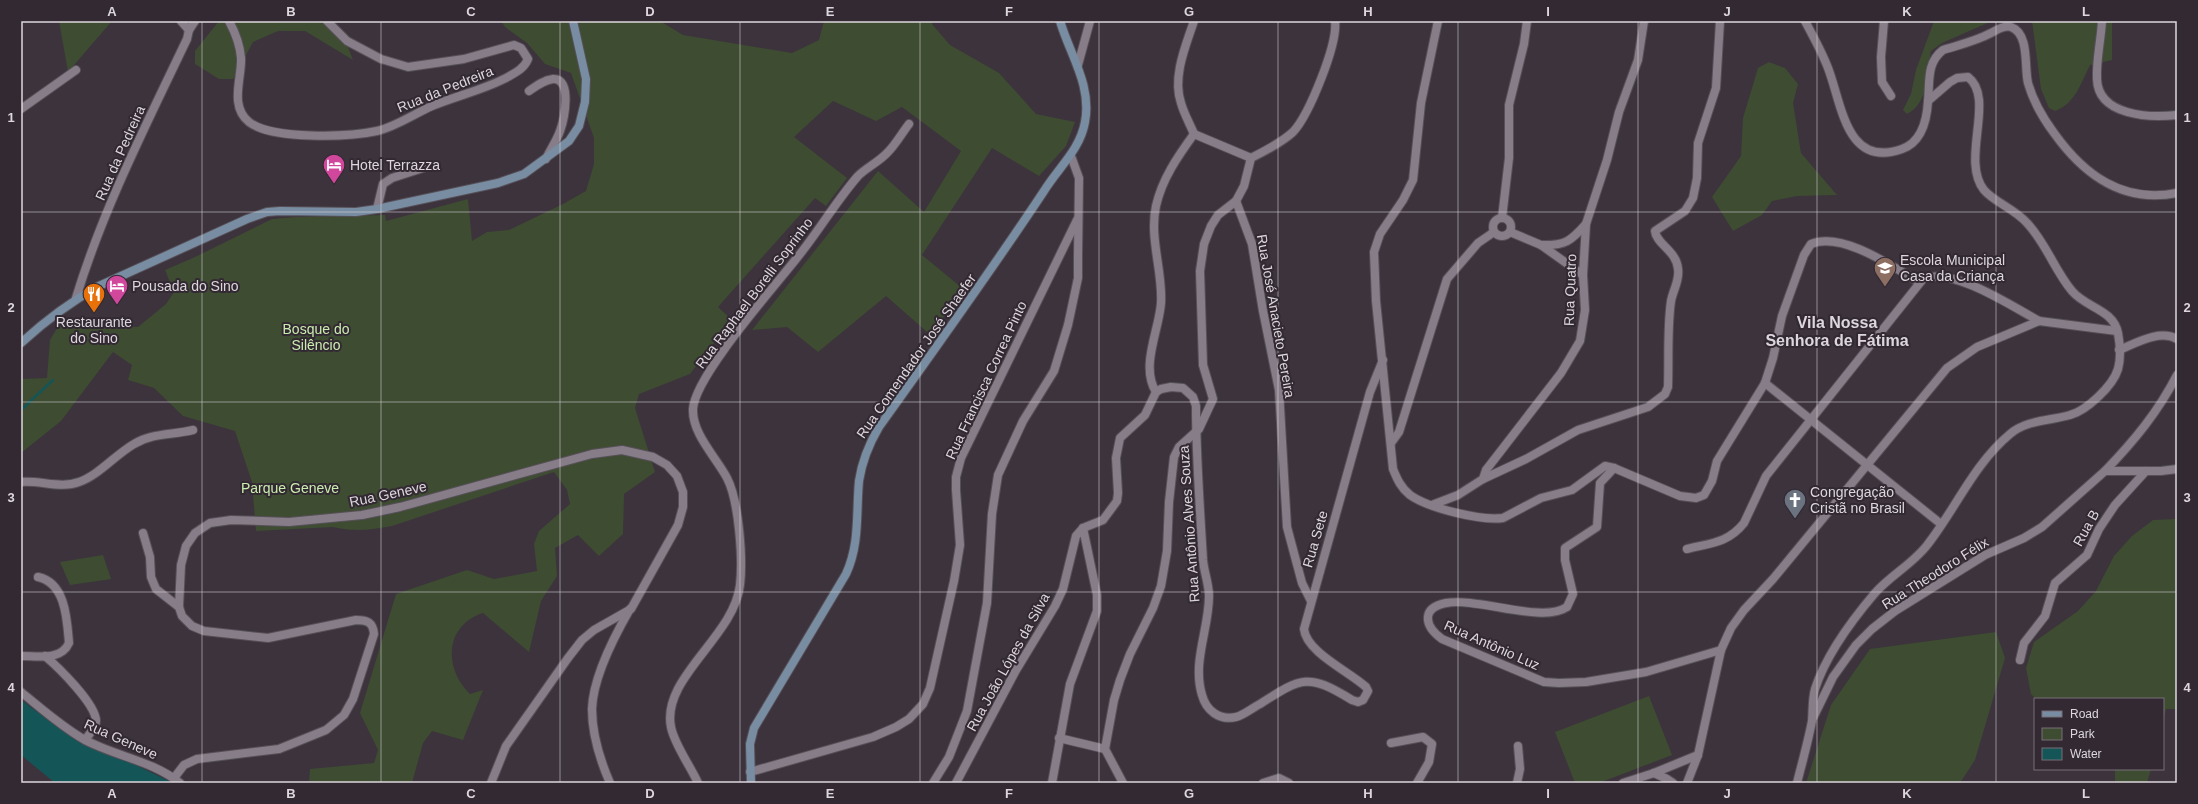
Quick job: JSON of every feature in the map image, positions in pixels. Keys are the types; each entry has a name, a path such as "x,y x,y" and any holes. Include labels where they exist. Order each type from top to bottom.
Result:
{"street":[{"path":"181,21 189,30"},
{"name":"Rua da Pedreira","path":"76,298 86,266 148,123 187,38 189,30 195,21"},
{"name":"Rua da Pedreira","path":"229,21 236,33 241,59 237,88 239,107 248,122 266,131 347,136 379,130 431,106 504,79 521,70 528,59 521,48 514,44 464,58 408,67 381,59 347,41 327,21"},
{"path":"21,343 46,320 76,298 99,286 247,219 267,212 356,212 377,209 498,183 524,174 544,161 569,141 579,126 585,102 586,79 573,21"},
{"name":"Rua Comendador José Shaefer","path":"751,783 750,744 754,728 846,574 852,560 856,547 860,480 867,448 879,426 998,261 1048,184 1071,156 1083,131 1087,106 1078,65 1069,47 1060,21"},
{"path":"1078,65 1090,21"},
{"path":"1088,31 1096,21"},
{"path":"1194,21 1182,55 1178,91 1180,103 1194,134 1251,158"},
{"path":"1123,783 1105,749 1114,700 1130,654 1153,608 1162,586 1168,552 1169,502 1174,457 1183,442 1196,433 1206,417 1213,399 1203,365 1200,271 1207,233 1214,220 1236,201 1244,186 1251,158 1282,140 1300,123 1306,113 1332,48 1336,28 1335,21"},
{"path":"1438,21 1422,97 1413,180 1403,200 1380,234 1374,252 1376,300 1393,469 1398,481 1409,494 1432,505 1466,514 1496,519 1503,518 1537,499 1572,490 1605,466 1614,468 1680,496 1696,498 1704,495 1712,481 1717,461 1765,383 1774,358 1782,316 1804,255 1811,244 1827,241 1867,253 1919,282"},
{"path":"1502,218 1509,158 1509,100 1524,44 1527,21"},
{"name":"Rua Quatro","path":"1432,505 1458,495 1483,479 1486,470 1561,373 1576,350 1583,328 1585,310 1583,275 1586,224 1607,160 1619,112 1638,60 1644,21"},
{"path":"1483,479 1526,459 1578,430 1648,407 1665,394 1668,387 1671,301 1678,269 1671,252 1658,239 1654,231 1685,211 1694,193 1698,143 1716,88 1720,21"},
{"path":"1805,21 1828,68 1846,125 1853,138 1864,147 1876,153 1890,153 1904,148 1919,136 1927,118 1929,74 1937,54 1943,50 1986,36 2004,26 2010,27 2020,35 2023,44 2028,82 2038,107 2069,154 2081,166 2115,187 2140,194 2165,195 2177,193"},
{"path":"1884,21 1881,51 1882,82 1891,96"},
{"path":"2102,21 2097,80 2100,92 2108,103 2116,109 2125,112 2177,115"},
{"path":"21,109 76,70"},
{"path":"1797,783 1812,720 1814,692 1819,678 1834,650 1875,594 1927,545 1976,471 2009,435 2028,424 2072,415 2095,400 2115,376 2118,369 2119,350 2117,331 2110,317 2082,300 2072,291 2039,237 2014,210 1984,189 1980,182 1975,159 1978,90 1976,85 1968,77 1957,78 1950,82 1928,101"},
{"path":"529,91 544,82 555,79 561,82 565,88 564,113 560,132 544,161"},
{"name":"Rua Raphael Borelli Soprinho","path":"698,783 672,730 670,716 672,700 679,687 728,620 740,585 739,532 732,492 728,479 701,436 693,410 696,399 704,381 735,334 800,254 857,178 888,152 909,124"},
{"path":"1052,783 1070,684 1097,611 1097,595 1083,528 1103,520 1112,510 1118,493 1117,446 1120,438 1145,415 1156,392 1151,371 1151,349 1161,302 1155,226 1156,208 1168,174 1194,134"},
{"path":"933,783 949,757 967,711 987,603 992,514 998,475 1023,421 1054,371 1068,325 1078,278 1077,220 1079,178 1071,156"},
{"path":"377,209 383,184 392,178 426,166"},
{"name":"Rua José Anacieto Pereira","path":"1236,201 1252,244 1264,318 1279,390 1287,527 1302,583 1311,601"},
{"path":"1502,218 1510,223 1510,232"},
{"path":"1502,218 1493,224 1494,232 1498,236 1503,237 1510,232"},
{"name":"Rua Francisca Correa Pinto","path":"750,772 873,737 896,727 909,719 922,704 932,680 954,581 960,544 956,477 961,458 1077,220"},
{"path":"1541,245 1560,244 1569,241 1586,224"},
{"path":"1391,443 1399,432 1447,279 1473,248 1494,232"},
{"path":"1510,232 1541,245 1583,275"},
{"path":"1687,549 1724,540 1735,533 1744,523 1759,487 1766,476 1919,282 1928,276 1971,284 2039,322 2117,331"},
{"path":"1687,783 1698,755 1721,650 1731,628 1744,610 1773,579 1947,368 1977,347 2039,322"},
{"path":"2119,350 2159,335 2167,335 2177,339"},
{"name":"Rua Sete","path":"1363,700 1368,691 1366,687 1317,650 1304,634 1304,629 1370,392 1382,360"},
{"name":"Rua Theodoro Félix","path":"1812,720 1840,666 1856,645 1895,611 1985,555 2024,538 2042,527 2105,471 2144,430 2166,398 2177,375"},
{"path":"1765,383 1809,420 1941,524"},
{"name":"Rua Antônio Alves Souza","path":"1156,392 1166,387 1178,387 1189,393 1195,400 1203,562 1209,594 1207,620 1198,672 1204,702 1215,714 1225,718 1236,717 1283,689 1309,680 1321,682 1352,700 1358,702 1363,700"},
{"path":"21,482 35,481 67,485 79,482 134,444 153,436 193,430"},
{"name":"Rua Geneve","path":"21,692 64,726 85,740 158,769 177,781 184,765 197,759 279,750 326,730 344,715 353,698 374,634 374,628 370,622 356,620 268,638 222,635 204,631 192,626 182,616 179,607 181,565 186,546 195,533 210,523 231,520 289,522 362,515 400,507 592,454 622,450 653,457 667,465 677,476 683,492 684,507 678,525 631,609 582,640 506,746 492,783"},
{"name":"Rua Antônio Luz","path":"1614,468 1600,483 1597,527 1565,548 1564,560 1573,594 1567,607 1552,613 1466,603 1445,603 1430,612 1427,620 1428,626 1433,633 1442,639 1544,682 1586,682 1646,672 1721,650"},
{"path":"2105,471 2177,469"},
{"name":"Rua B","path":"2020,660 2024,643 2046,616 2055,583 2087,555 2099,529 2115,505 2146,471"},
{"name":"Rua João Lópes da Silva","path":"956,783 1015,672 1055,606 1063,589 1074,541 1083,528"},
{"path":"143,533 150,557 151,577 156,589 179,607"},
{"path":"21,656 45,656 62,653 66,649 68,638 64,602 57,589 48,579 38,577"},
{"path":"610,783 597,749 592,708 600,674 614,637 631,609"},
{"path":"45,656 68,677 91,709 96,720 94,727 85,740"},
{"path":"1391,743 1422,737 1432,744 1429,762 1418,783"},
{"path":"1059,738 1105,749"},
{"path":"1517,783 1520,769 1518,746"},
{"path":"1623,783 1633,782 1698,755"},
{"path":"1654,774 1668,779 1673,783"},
{"path":"1263,783 1279,778 1289,783"}],"green space":[{"path":"59,21 112,21 68,72"},
{"path":"219,21 320,21 346,42 353,60 305,31 278,31 253,42 233,79 219,79 195,64 195,51"},
{"path":"501,21 660,21 683,35 792,53 819,40 824,21 932,21 932,24 950,45 999,73 1036,114 1075,122 1066,146 1039,176 992,148 922,255 967,292 944,316 935,339 886,296 818,352 787,327 752,330 878,171 924,212 961,151 902,107 876,121 833,101 794,137 847,178 826,206 815,198 718,307 732,320 690,374 639,394 635,408 655,472 624,494 623,534 599,556 578,535 555,548 557,576 541,601 529,652 483,613 470,619 461,627 455,637 452,648 452,660 455,672 461,684 470,694 483,690 463,740 432,731 423,743 412,783 309,783 310,769 374,763 378,750 360,713 396,594 467,570 494,579 537,571 534,544 539,531 570,504 567,490 554,472 392,526 377,529 348,530 333,527 256,531 252,482 235,431 183,416 154,388 128,380 132,365 113,352 61,421 21,453 21,379 47,378 50,340 63,318 66,324 138,327 166,304 174,292 165,270 272,219 385,215 386,221 468,199 472,241 487,232 509,230 586,191 594,164 594,138 571,73 545,64 527,43 505,27"},
{"path":"1934,21 1992,21 1942,43 1931,51 1926,87 1923,95 1914,109 1907,114 1903,110 1911,94 1916,70"},
{"path":"2032,21 2112,21 2112,60 2090,65 2077,92 2068,103 2055,111 2049,108 2041,89"},
{"path":"1769,62 1785,68 1798,84 1793,103 1801,153 1837,195 1797,196 1772,201 1762,215 1733,231 1712,197 1741,156 1743,118 1758,68"},
{"path":"2177,519 2177,709 2166,709 2164,717 2164,698 2035,698 2031,694 2026,668 2034,642 2078,611 2096,591 2114,556 2132,536 2153,520"},
{"path":"103,555 111,579 70,585 60,562"},
{"path":"1996,632 2005,658 1975,760 1960,783 1806,783 1831,705 1870,649"},
{"path":"1649,696 1672,755 1599,783 1575,783 1555,732"},
{"path":"2115,770 2151,770 2147,783 2115,783"}],"water":[{"path":"21,700 63,731 99,751 123,759 173,783 55,783 21,755"}],"waterway":[{"path":"21,410 53,380"}],"place":[{"name":"Hotel Terrazza","path":"334,184"},
{"name":"Escola Municipal Casa da Criança","path":"1885,288"},
{"name":"Pousada do Sino","path":"117,306"},
{"name":"Restaurante do Sino","path":"94,314"},
{"name":"Congregação Cristã no Brasil","path":"1795,520"}],"district":[{"name":"Vila Nossa Senhora de Fátima","path":"1837,331"}],"park label":[{"name":"Bosque do Silêncio","path":"316,338"},
{"name":"Parque Geneve","path":"290,488"}]}
